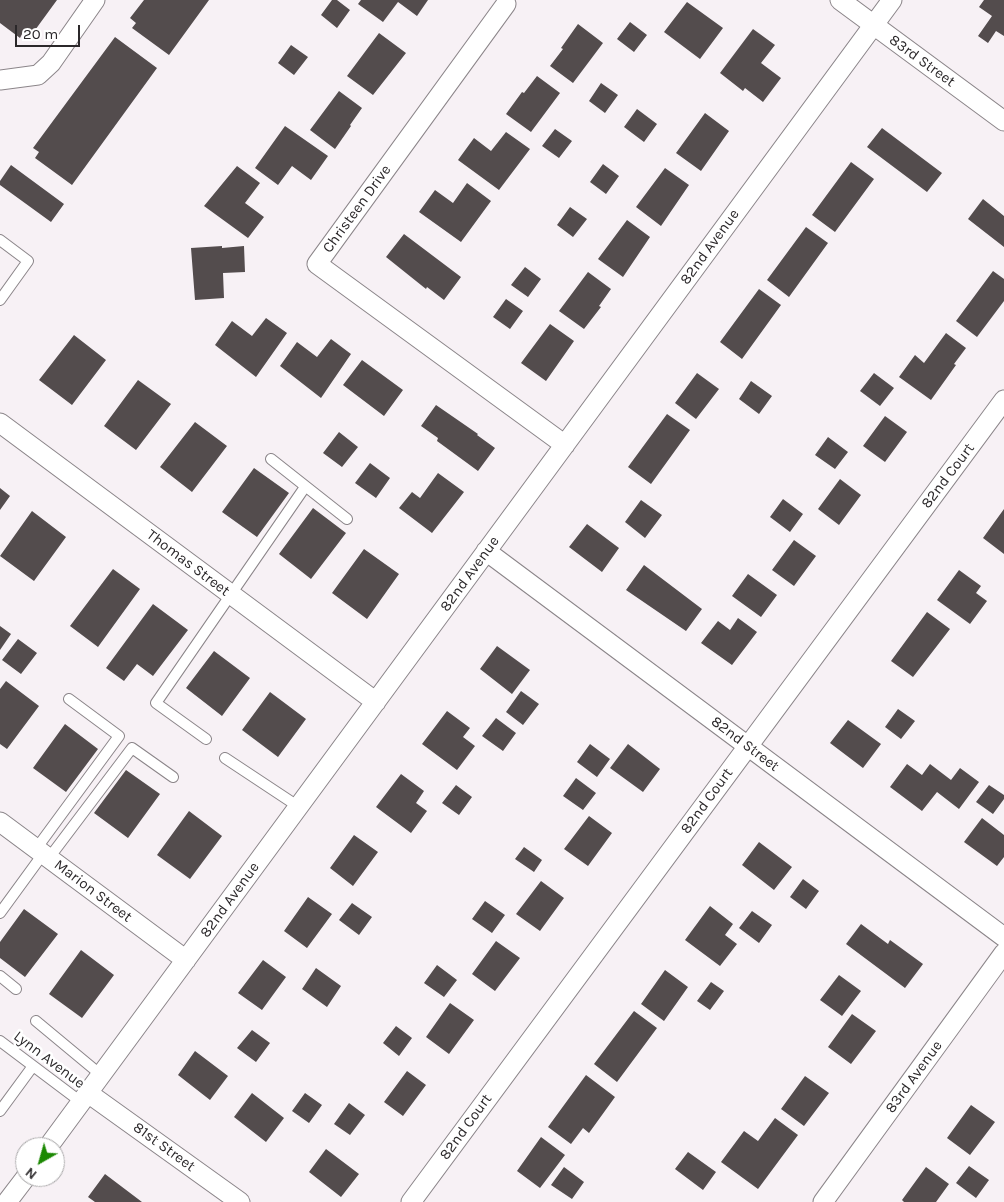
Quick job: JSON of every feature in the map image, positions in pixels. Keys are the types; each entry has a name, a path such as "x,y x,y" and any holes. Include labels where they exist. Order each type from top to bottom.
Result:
{"street":[{"path":"0,80 38,75 51,63 95,0"},
{"name":"83rd Street","path":"840,0 1004,121"},
{"name":"82nd Avenue","path":"55,1137 892,0"},
{"name":"Christeen Drive","path":"506,4 317,264 565,445"},
{"name":"82nd Court","path":"411,1202 1004,400"},
{"name":"Thomas Street","path":"0,423 376,702"},
{"name":"82nd Street","path":"486,552 1004,937"},
{"name":"Marion Street","path":"0,822 186,960"},
{"name":"83rd Avenue","path":"823,1202 1004,953"},
{"name":"81st Street","path":"84,1097 240,1202"},
{"path":"7,1202 18,1187"}],"lane":[{"path":"0,240 28,261 0,300"},
{"path":"271,459 348,519"},
{"path":"206,739 156,703 306,487"},
{"path":"0,913 43,854 119,736 69,698"},
{"path":"43,854 132,748 173,777"},
{"path":"226,758 298,806"},
{"path":"0,976 16,989"},
{"path":"36,1021 101,1075"},
{"name":"Lynn Avenue","path":"0,1041 33,1066 84,1097"},
{"path":"0,1111 33,1066"}],"building":[{"path":"0,0 57,0 30,37 23,32 20,38 0,23"},
{"path":"144,0 209,0 169,55 132,28 136,23 130,18"},
{"path":"332,0 337,0 350,10 337,28 321,15"},
{"path":"361,0 428,0 417,16 398,2 383,22 358,4"},
{"path":"984,0 1004,0 1004,36 996,31 988,43 978,36 992,16 979,7"},
{"path":"687,2 723,28 700,59 664,32"},
{"path":"630,22 647,35 634,52 617,39"},
{"path":"578,24 603,43 573,83 550,66"},
{"path":"753,29 775,45 761,63 781,78 763,102 745,88 743,91 720,73"},
{"path":"379,33 406,53 373,95 347,76"},
{"path":"115,37 157,68 72,185 35,158 39,152 33,148"},
{"path":"291,45 308,57 294,75 278,63"},
{"path":"537,76 560,93 531,132 506,114 522,92 524,93"},
{"path":"601,83 618,95 605,113 589,101"},
{"path":"339,91 362,108 335,149 310,130"},
{"path":"637,109 657,124 644,142 624,127"},
{"path":"705,113 729,131 701,171 676,153"},
{"path":"285,126 328,156 311,180 292,166 278,185 255,168"},
{"path":"882,128 942,173 927,192 867,147"},
{"path":"555,129 572,141 559,158 542,146"},
{"path":"506,132 530,149 499,190 458,160 474,138 491,151"},
{"path":"851,162 874,179 835,232 812,215"},
{"path":"603,164 619,176 606,194 590,182"},
{"path":"11,165 64,204 51,222 0,185 0,181"},
{"path":"237,166 260,183 245,203 264,217 248,238 204,206"},
{"path":"665,168 689,185 661,226 636,207"},
{"path":"467,183 491,201 461,242 419,212 435,190 453,203"},
{"path":"983,199 1004,216 1004,247 968,219"},
{"path":"570,207 587,219 573,237 557,225"},
{"path":"627,220 650,237 623,277 598,259"},
{"path":"806,227 828,243 789,297 767,280"},
{"path":"404,234 461,277 444,300 427,287 426,289 386,257"},
{"path":"222,246 222,248 244,246 245,272 223,273 224,298 195,300 191,248"},
{"path":"525,267 541,279 528,297 511,285"},
{"path":"993,271 1004,279 1004,301 977,337 956,321"},
{"path":"588,272 611,289 599,306 601,307 584,329 559,311"},
{"path":"759,289 781,305 742,359 720,342"},
{"path":"506,299 523,311 510,329 493,317"},
{"path":"266,318 287,333 256,377 215,345 232,321 252,336"},
{"path":"550,324 574,341 546,381 521,363"},
{"path":"946,333 966,348 931,400 899,377 915,355 924,363"},
{"path":"74,335 106,360 72,405 39,380"},
{"path":"331,339 351,354 321,398 280,366 297,342 317,357"},
{"path":"362,360 403,390 384,416 343,385"},
{"path":"697,373 719,389 696,419 675,403"},
{"path":"874,373 894,388 880,406 860,391"},
{"path":"138,380 171,404 136,450 104,426"},
{"path":"751,381 772,396 759,414 739,399"},
{"path":"436,405 495,448 478,471 437,441 438,438 421,426"},
{"path":"667,414 690,430 651,484 628,467"},
{"path":"885,416 907,432 885,462 863,446"},
{"path":"195,422 227,446 192,492 160,467"},
{"path":"339,432 358,447 342,467 323,453"},
{"path":"828,437 848,452 835,469 815,455"},
{"path":"370,463 390,478 376,498 355,483"},
{"path":"254,468 289,493 257,537 222,512"},
{"path":"438,473 464,492 432,533 399,508 412,492 420,498"},
{"path":"840,479 861,495 839,525 818,509"},
{"path":"0,488 10,496 0,510"},
{"path":"783,499 803,514 790,532 770,517"},
{"path":"641,500 662,515 645,538 625,522"},
{"path":"313,508 346,533 311,579 279,554"},
{"path":"1004,509 1004,554 983,538"},
{"path":"32,511 66,537 34,581 0,556"},
{"path":"587,524 619,548 602,572 569,547"},
{"path":"794,540 816,556 794,586 772,570"},
{"path":"364,549 399,574 367,619 332,593"},
{"path":"644,565 702,609 686,631 626,590"},
{"path":"113,569 140,589 98,647 70,626"},
{"path":"959,570 981,586 976,593 987,601 970,624 937,600"},
{"path":"748,574 777,595 761,617 732,596"},
{"path":"153,604 188,630 153,676 137,664 124,681 106,668"},
{"path":"927,612 950,629 913,677 891,661"},
{"path":"738,618 757,632 732,665 701,643 718,621 730,630"},
{"path":"0,626 11,634 0,650"},
{"path":"18,639 37,653 21,674 2,660"},
{"path":"497,646 530,670 512,694 480,669"},
{"path":"214,651 250,678 222,716 186,688"},
{"path":"6,681 39,706 7,749 0,744 0,689"},
{"path":"521,691 539,704 523,725 506,712"},
{"path":"270,692 306,719 278,757 242,730"},
{"path":"898,709 915,721 901,739 885,727"},
{"path":"447,711 470,728 463,737 475,746 457,770 422,744"},
{"path":"496,718 516,733 503,751 482,736"},
{"path":"848,720 881,744 863,768 830,743"},
{"path":"65,724 98,749 66,792 33,768"},
{"path":"590,744 610,759 597,777 577,762"},
{"path":"628,744 660,769 643,792 610,768"},
{"path":"907,764 922,775 930,764 951,780 960,768 979,782 959,809 937,792 922,811 890,787"},
{"path":"126,770 160,794 128,838 94,813"},
{"path":"401,774 424,791 416,803 427,811 411,833 376,807"},
{"path":"576,778 596,793 583,810 563,796"},
{"path":"456,785 472,797 459,815 442,803"},
{"path":"989,785 1004,795 1004,799 993,814 976,802"},
{"path":"189,811 222,836 190,879 157,855"},
{"path":"589,816 612,833 588,866 564,849"},
{"path":"982,818 1004,835 1004,857 997,866 964,842"},
{"path":"354,835 378,852 353,886 330,868"},
{"path":"759,842 792,867 774,890 742,865"},
{"path":"524,847 542,860 534,872 515,859"},
{"path":"803,879 819,891 806,909 790,897"},
{"path":"541,881 564,898 540,931 516,914"},
{"path":"308,897 332,914 307,948 284,931"},
{"path":"485,901 505,915 492,933 472,919"},
{"path":"352,903 372,917 359,935 339,920"},
{"path":"710,906 733,924 725,935 737,944 720,966 685,940"},
{"path":"24,909 58,934 25,977 0,958 0,942"},
{"path":"752,911 772,925 759,943 739,928"},
{"path":"861,924 888,944 890,940 923,964 905,988 846,944"},
{"path":"496,941 520,958 495,991 472,974"},
{"path":"81,950 114,975 82,1018 49,994"},
{"path":"263,960 286,977 262,1010 238,993"},
{"path":"437,965 457,980 444,997 424,983"},
{"path":"316,968 341,986 327,1007 302,989"},
{"path":"665,970 688,987 664,1021 641,1004"},
{"path":"839,975 861,991 842,1016 820,1000"},
{"path":"711,982 724,991 710,1010 697,1001"},
{"path":"450,1003 474,1020 449,1054 426,1037"},
{"path":"634,1011 657,1028 617,1082 594,1064"},
{"path":"852,1014 876,1031 851,1064 828,1047"},
{"path":"396,1026 412,1038 399,1056 383,1043"},
{"path":"252,1030 270,1043 256,1062 237,1048"},
{"path":"195,1051 228,1076 210,1100 178,1075"},
{"path":"407,1071 426,1085 403,1116 384,1102"},
{"path":"586,1075 615,1097 589,1133 583,1128 571,1144 548,1127"},
{"path":"805,1076 829,1093 804,1126 781,1109"},
{"path":"252,1093 284,1118 266,1142 234,1117"},
{"path":"305,1093 322,1105 309,1123 292,1111"},
{"path":"349,1103 365,1115 350,1135 334,1124"},
{"path":"971,1105 995,1122 970,1155 947,1138"},
{"path":"775,1118 798,1135 758,1189 721,1162 744,1131 758,1141"},
{"path":"541,1137 565,1155 540,1188 517,1171"},
{"path":"326,1149 359,1174 341,1197 309,1172"},
{"path":"688,1152 716,1172 703,1190 675,1169"},
{"path":"969,1166 989,1180 976,1198 956,1183"},
{"path":"564,1167 584,1182 572,1199 551,1185"},
{"path":"926,1167 949,1184 936,1202 904,1202 902,1200"},
{"path":"105,1174 142,1202 95,1202 88,1197"}]}
